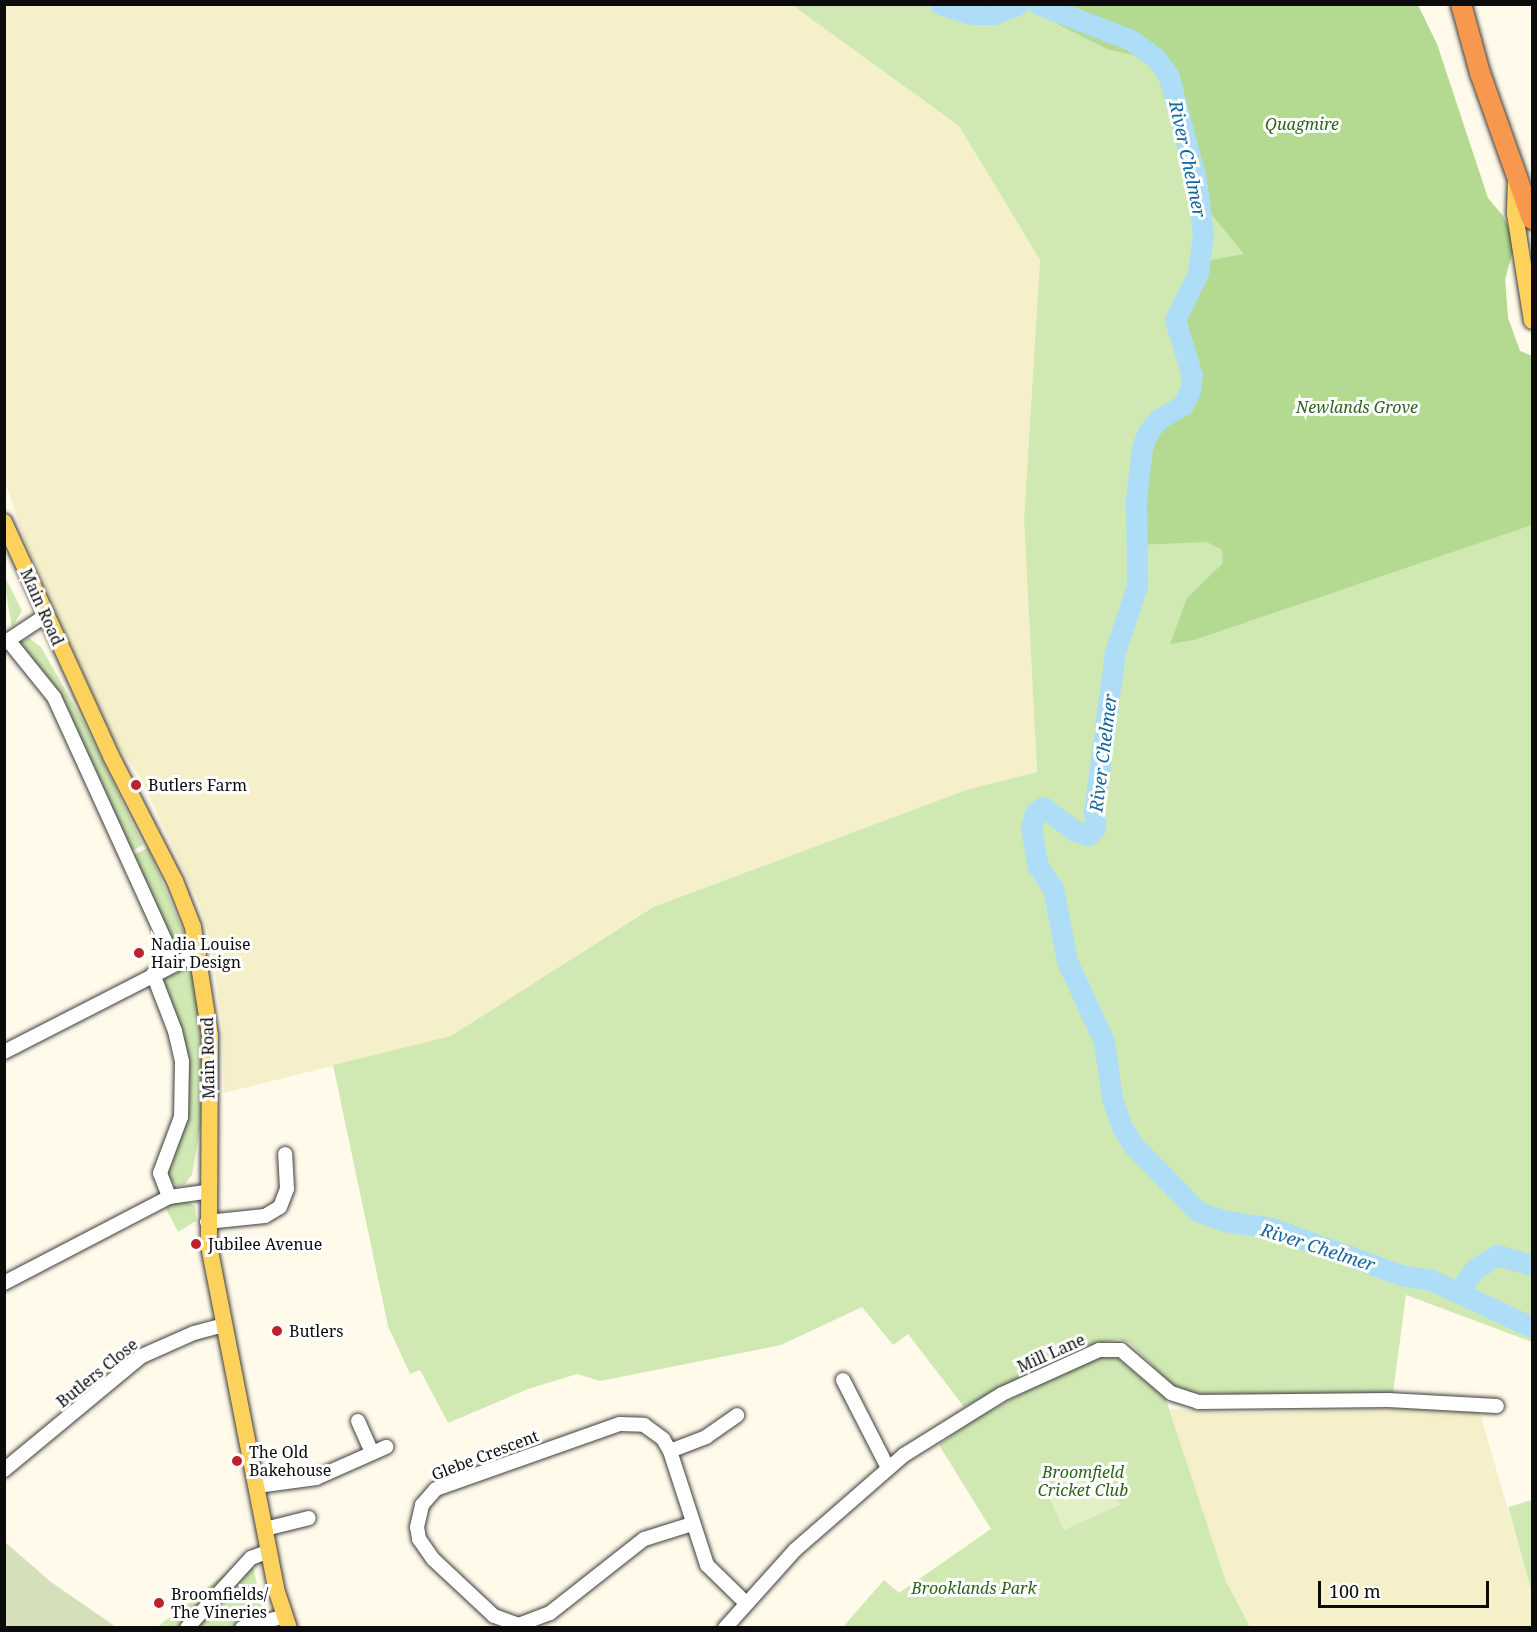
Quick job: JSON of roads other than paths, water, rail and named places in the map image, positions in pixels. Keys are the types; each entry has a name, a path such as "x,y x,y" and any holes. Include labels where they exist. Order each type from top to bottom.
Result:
{"highway":[{"path":"1461,4 1480,73 1532,217"}],"main road":[{"path":"1516,176 1515,214 1533,321"},
{"name":"Main Road","path":"4,522 45,616 111,756 175,881 199,952 210,1036 207,1222 224,1325 268,1551 287,1622"}],"street":[{"path":"45,616 6,641 54,697 175,963"},
{"path":"4,1052 199,952"},
{"name":"Main Road","path":"153,975 175,1031 182,1062 181,1117 160,1173 168,1197"},
{"path":"207,1222 266,1216 280,1207 287,1189 285,1154"},
{"path":"4,1283 168,1197 206,1192"},
{"name":"Butlers Close","path":"4,1470 142,1356 194,1333 224,1325"},
{"name":"Mill Lane","path":"725,1628 818,1528 888,1468 1002,1394 1078,1357 1110,1349 1131,1357 1171,1393 1198,1402 1388,1400 1497,1406"},
{"path":"843,1380 888,1468"},
{"path":"670,1451 706,1437 737,1415"},
{"path":"358,1421 372,1453"},
{"name":"Glebe Crescent","path":"692,1524 644,1539 550,1613 519,1625 494,1616 433,1559 419,1539 418,1516 436,1489 620,1424 644,1425 655,1431 670,1451 707,1565 746,1603"},
{"path":"257,1486 316,1478 386,1447"},
{"path":"265,1530 309,1518"},
{"path":"190,1627 251,1558 268,1551"},
{"path":"242,1628 287,1622"}],"waterway":[{"name":"River Chelmer","path":"940,4 971,14 994,14 1019,4"},
{"name":"River Chelmer","path":"1038,4 1131,40 1157,59 1169,77 1196,180 1203,233 1198,273 1175,320 1192,375 1190,391 1183,405 1159,419 1148,432 1142,448 1136,500 1137,586 1115,652 1094,811 1095,828 1088,835 1075,831 1043,807 1035,813 1031,828 1038,866 1053,888 1067,961 1104,1042 1112,1098 1122,1127 1134,1146 1197,1211 1224,1221 1272,1228 1404,1276 1431,1280 1532,1327"},
{"name":"River Chelmer","path":"1459,1290 1475,1269 1497,1255 1532,1265"}],"place":[{"name":"Butlers Farm","path":"136,785"},
{"name":"Nadia Louise Hair Design","path":"139,953"},
{"name":"Jubilee Avenue","path":"196,1244"},
{"name":"Butlers","path":"277,1331"},
{"name":"The Old Bakehouse","path":"237,1461"},
{"name":"Broomfields/ The Vineries","path":"159,1603"}],"park label":[{"name":"Quagmire","path":"1302,124"},
{"name":"Newlands Grove","path":"1357,407"},
{"name":"Broomfield Cricket Club","path":"1083,1481"},
{"name":"Brooklands Park","path":"974,1588"}]}
